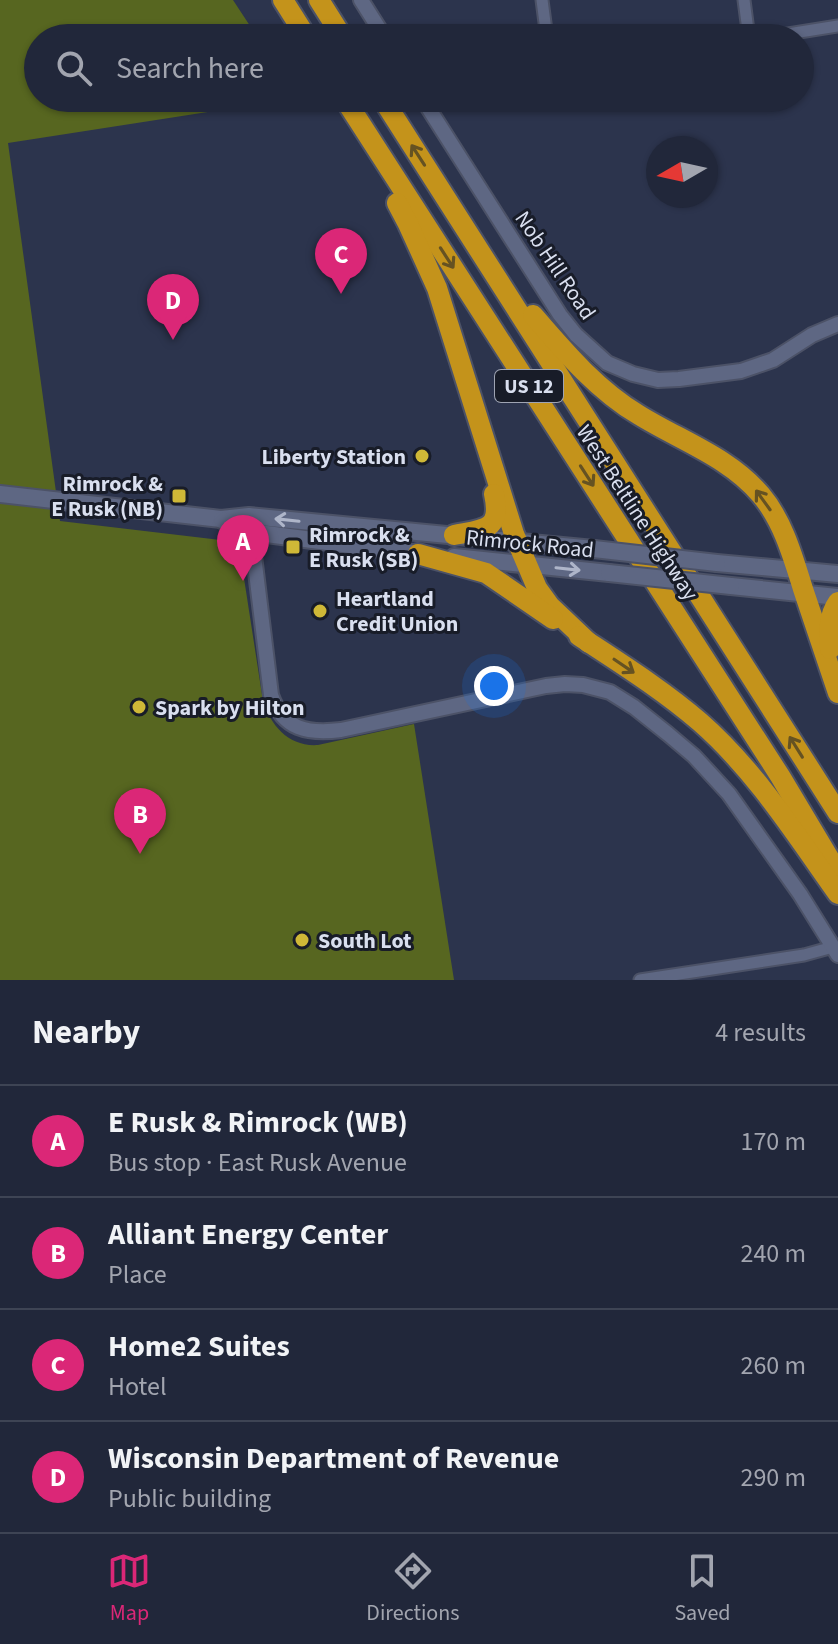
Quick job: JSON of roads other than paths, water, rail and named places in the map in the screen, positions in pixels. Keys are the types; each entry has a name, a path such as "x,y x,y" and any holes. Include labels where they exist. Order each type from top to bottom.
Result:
{"highway":[{"path":"283,0 298,24"},
{"path":"319,0 334,24"},
{"path":"349,112 408,224 437,288 518,542 537,588 550,606 589,643"},
{"name":"West Beltline Highway","path":"351,112 780,776 838,873"},
{"name":"West Beltline Highway","path":"391,112 838,813"},
{"path":"490,268 606,393 638,415 729,464 763,498 790,548 838,693"},
{"path":"454,535 484,529 495,518 497,509 484,439"},
{"path":"418,554 486,573 644,679 689,714 742,764 838,894"},
{"path":"830,669 829,623 838,600"}],"main road":[{"name":"Rimrock Road","path":"0,494 221,519 418,554 838,600"},
{"name":"Rimrock Road","path":"250,524 454,535 838,574"}],"street":[{"path":"361,0 376,24"},
{"path":"542,0 545,24"},
{"path":"744,0 747,24"},
{"path":"814,30 838,26"},
{"name":"Nob Hill Road","path":"431,112 560,315 576,335 607,363 658,380 741,371 773,360 812,335 838,324"},
{"path":"250,524 271,695 278,710 295,727 314,732 341,730 509,693 565,684 610,692 685,748 729,794 792,882 835,951 640,980"}],"place":[{"name":"Home2 Suites","path":"341,294"},
{"name":"Wisconsin Department of Revenue","path":"173,340"},
{"name":"Liberty Station","path":"422,456"},
{"name":"Rimrock & E Rusk (NB)","path":"179,496"},
{"name":"Rimrock & E Rusk (SB)","path":"293,547"},
{"name":"E Rusk & Rimrock (WB)","path":"243,581"},
{"name":"Heartland Credit Union","path":"320,611"},
{"name":"Spark by Hilton","path":"139,707"},
{"name":"Alliant Energy Center","path":"140,854"},
{"name":"South Lot","path":"302,940"}]}
